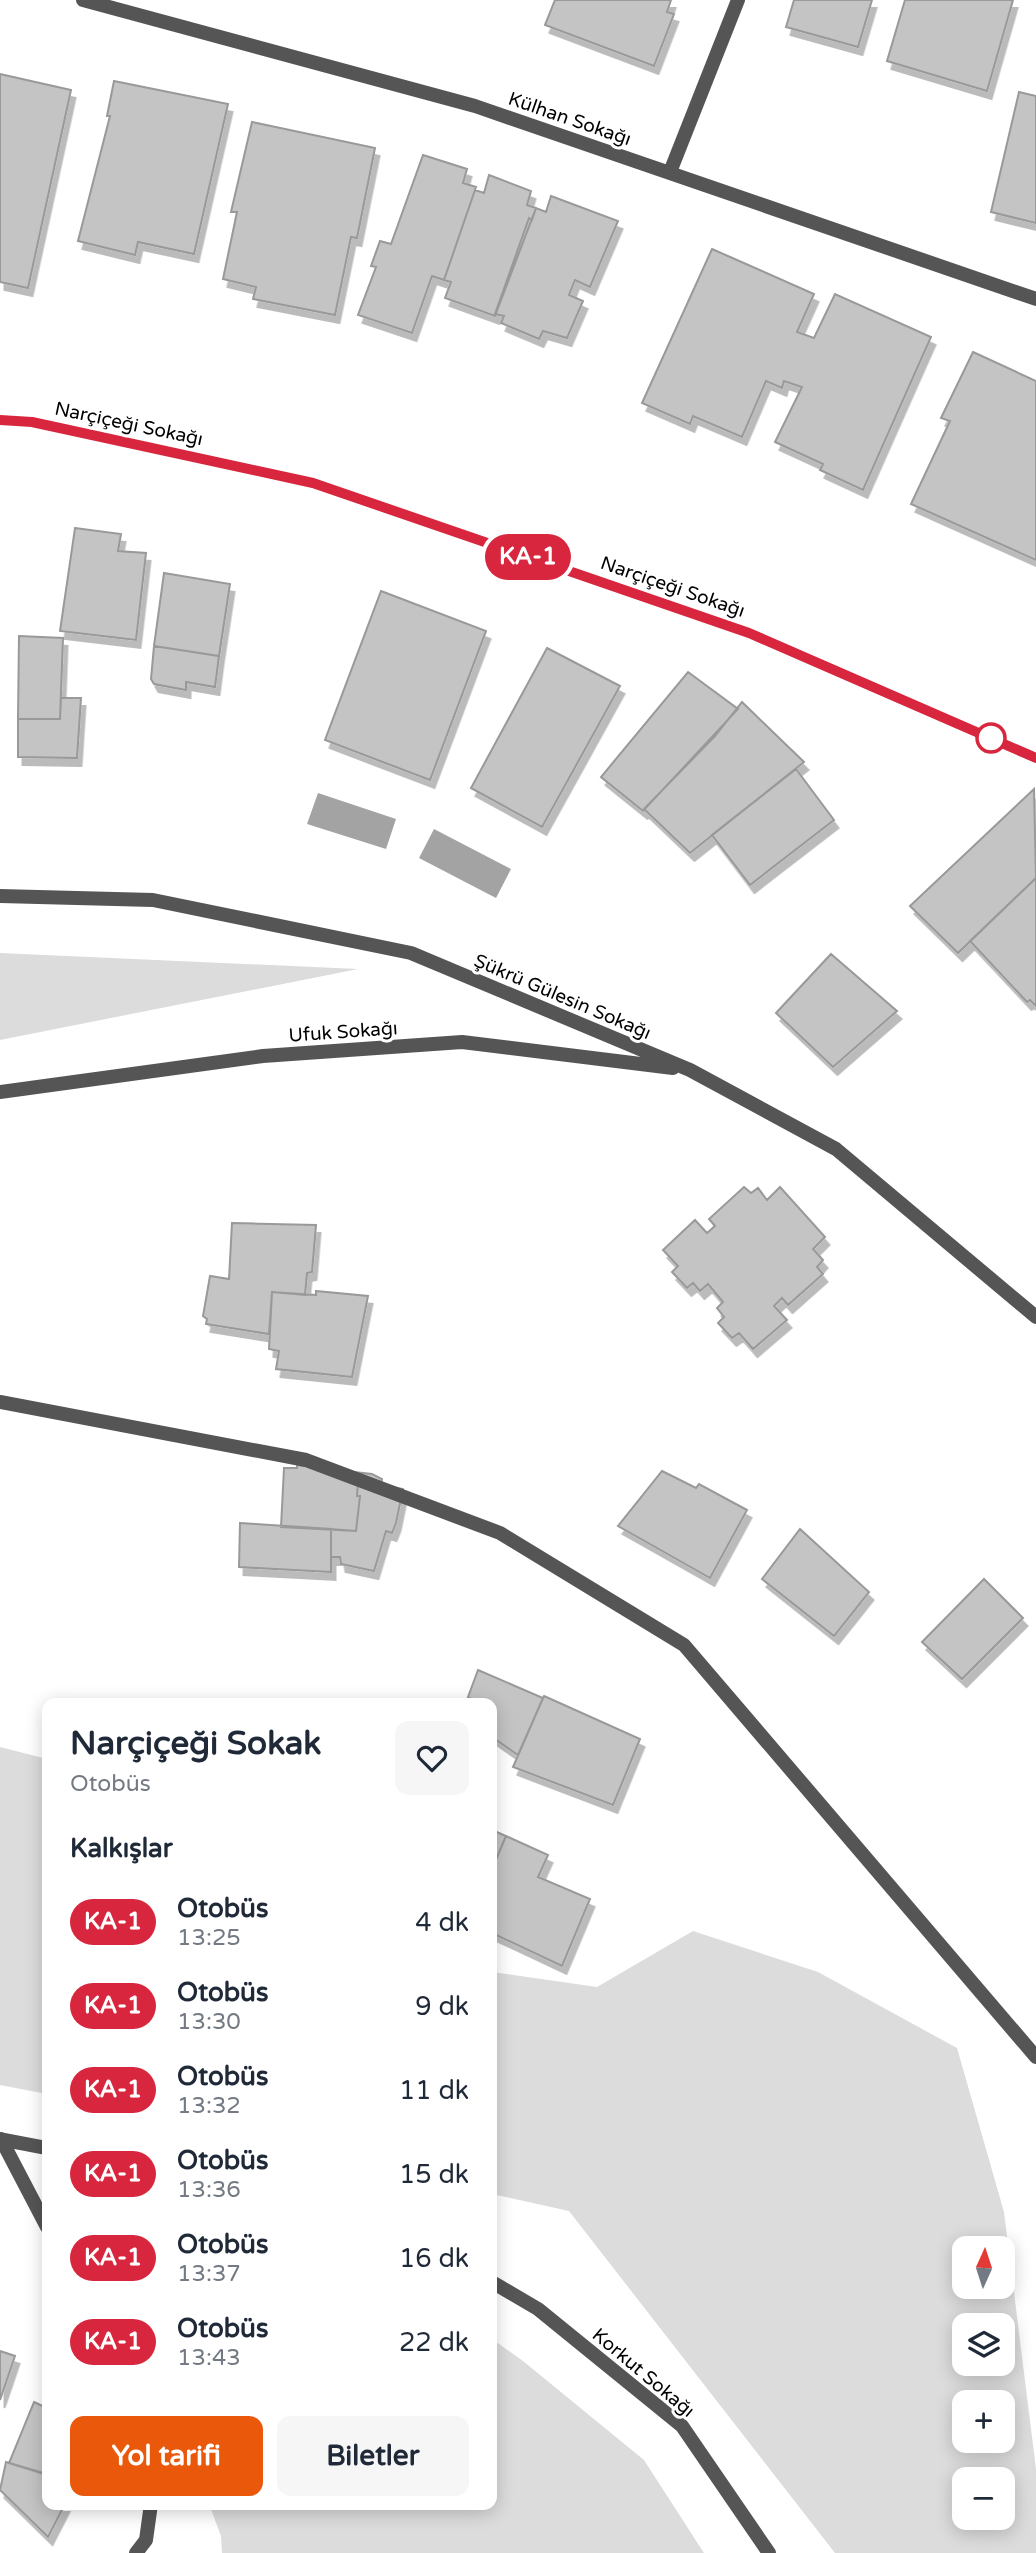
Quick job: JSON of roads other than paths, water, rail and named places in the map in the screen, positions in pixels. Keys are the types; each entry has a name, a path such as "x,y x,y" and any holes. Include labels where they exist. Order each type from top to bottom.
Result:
{"street":[{"name":"Külhan Sokağı","path":"83,0 475,106 1036,299"},
{"path":"670,172 738,0"},
{"name":"Narçiçeği Sokağı","path":"0,420 32,422 313,483 749,633 1036,758"},
{"name":"Şükrü Gülesin Sokağı","path":"0,896 153,900 411,953 690,1070 836,1149 1036,1317"},
{"name":"Ufuk Sokağı","path":"0,1091 263,1056 462,1042 690,1070"},
{"path":"0,1402 306,1460 499,1533 684,1645 1036,2057"},
{"path":"0,2139 42,2147"},
{"path":"0,2139 42,2218"},
{"name":"Korkut Sokağı","path":"497,2284 538,2309 682,2427 769,2553"},
{"path":"136,2553 146,2540 150,2510"}]}
